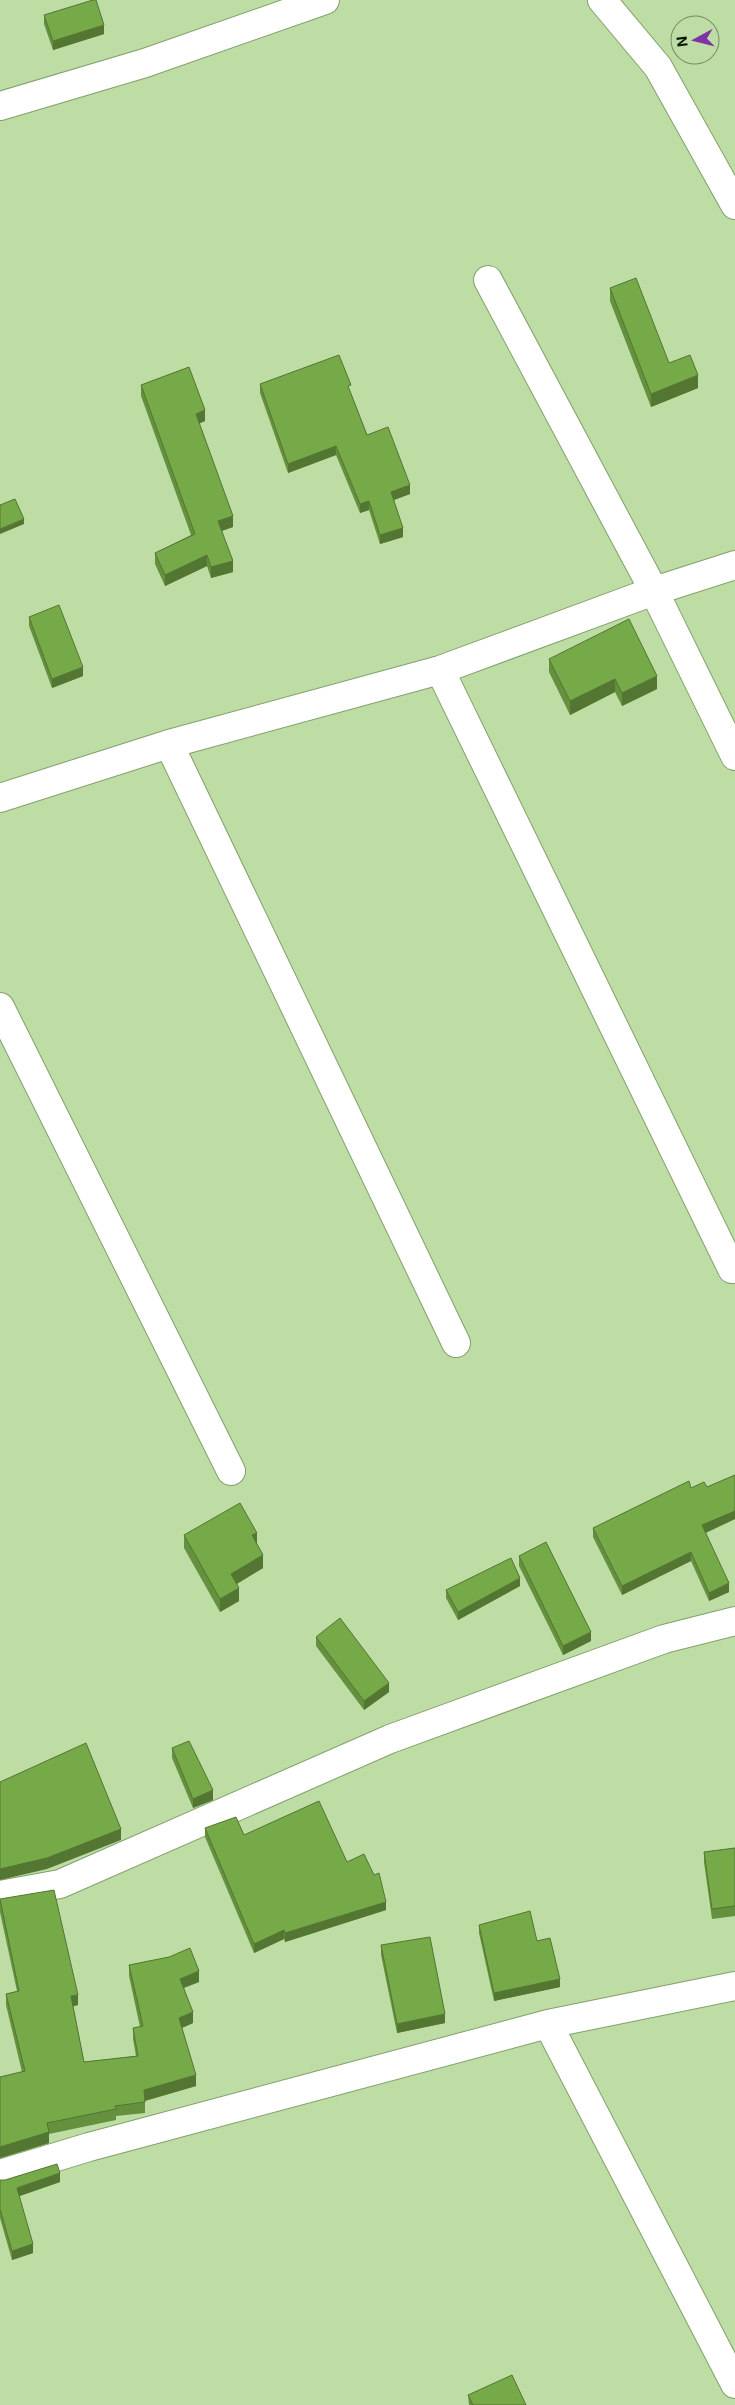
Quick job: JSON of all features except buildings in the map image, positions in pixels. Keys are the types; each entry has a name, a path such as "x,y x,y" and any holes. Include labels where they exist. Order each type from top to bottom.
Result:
{"street":[{"path":"0,106 145,63 325,0"},
{"path":"602,0 658,67 735,205"},
{"path":"488,280 654,591 735,756"},
{"path":"0,798 169,744 440,670 654,591 735,565"},
{"path":"440,670 732,1269"},
{"path":"169,744 456,1343"},
{"path":"0,1007 231,1471"},
{"path":"0,1895 60,1884 390,1739 664,1639 735,1621"},
{"path":"0,2174 89,2147 548,2024 735,1986"},
{"path":"548,2024 735,2384"}]}
